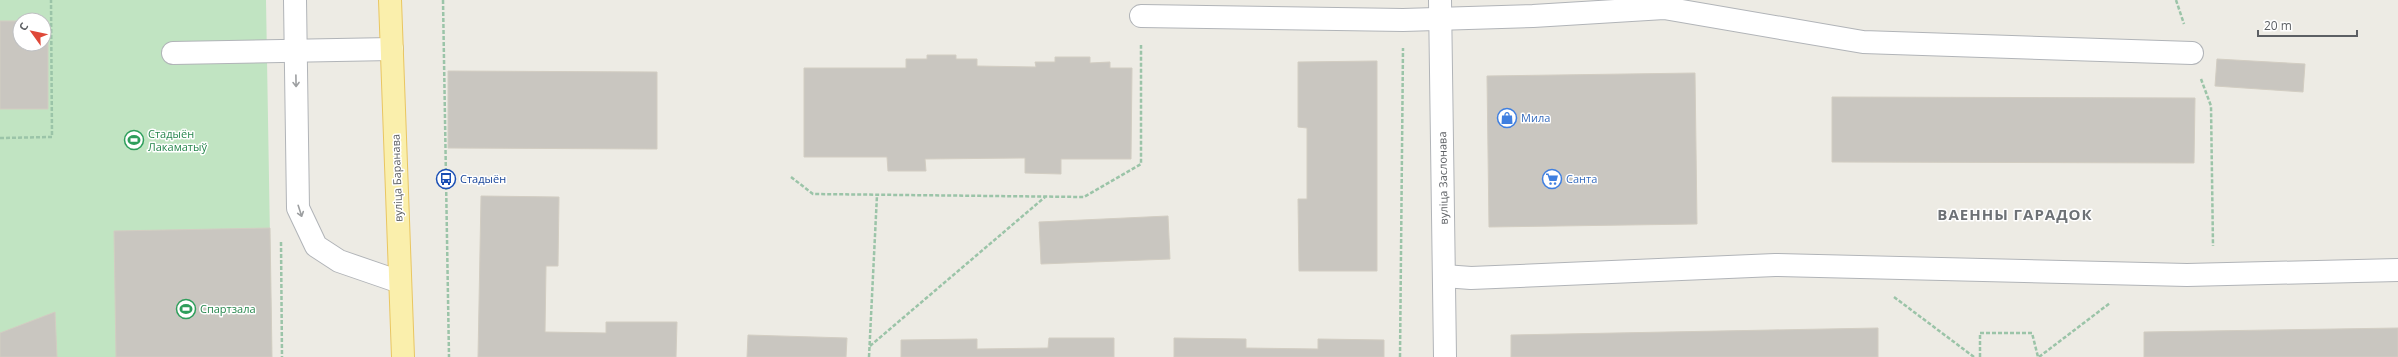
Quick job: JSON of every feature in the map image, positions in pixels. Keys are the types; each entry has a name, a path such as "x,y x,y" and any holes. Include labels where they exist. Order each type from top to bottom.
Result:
{"main road":[{"name":"вуліца Баранава","path":"390,0 403,357"}],"street":[{"path":"295,0 298,208 316,246 339,261 400,282"},
{"path":"1141,16 1197,8 1403,20 1441,9 1533,16 1664,8 1863,42 2192,54"},
{"name":"вуліца Заслонава","path":"1441,9 1445,357"},
{"path":"173,53 296,52 392,48"},
{"path":"1444,276 1471,278 1775,265 2214,274 2398,270"}],"path":[{"path":"0,138 52,137 51,0"},
{"path":"443,0 449,357"},
{"path":"2176,0 2192,54 2211,106 2214,274"},
{"path":"791,177 813,194 1084,197 1141,164 1141,16"},
{"path":"1400,357 1403,20"},
{"path":"869,357 878,195"},
{"path":"870,346 1046,197"},
{"path":"1892,295 1974,357"},
{"path":"1980,357 1980,333 2032,333 2038,357 2111,302"}],"green space":[{"name":"Стадыён Лакаматыў","path":"0,0 266,0 272,357 0,357"}],"building":[{"path":"0,21 12,21 12,52 48,52 48,109 0,109"},
{"path":"927,55 956,55 956,59 977,59 977,66 1036,67 1035,62 1055,62 1055,57 1090,57 1090,63 1110,62 1110,68 1132,68 1131,159 1061,159 1061,174 1025,173 1025,158 925,159 926,171 888,171 887,157 804,157 804,68 906,68 906,59 927,59"},
{"path":"2217,59 2305,64 2303,92 2215,86"},
{"path":"1377,61 1377,271 1299,271 1298,199 1307,199 1307,128 1298,127 1298,62"},
{"path":"448,71 657,72 657,149 448,148"},
{"path":"1695,73 1697,224 1489,227 1487,76"},
{"path":"1832,97 2195,98 2194,163 1832,162"},
{"path":"481,196 559,197 558,266 546,266 545,332 606,333 606,322 677,322 676,357 478,357"},
{"path":"1168,216 1170,259 1041,264 1039,222"},
{"path":"270,228 272,357 116,357 114,231"},
{"path":"55,312 57,357 0,357 0,333"},
{"path":"1878,328 1878,357 1511,357 1511,335"},
{"path":"2398,328 2398,357 2144,357 2144,332"},
{"path":"748,335 847,338 846,357 747,357"},
{"path":"1049,338 1114,338 1114,357 901,357 901,340 977,339 977,349 1048,348"},
{"path":"1174,338 1246,339 1246,348 1318,349 1318,339 1384,340 1384,357 1174,357"}],"place":[{"name":"Мила","path":"1507,118"},
{"name":"Стадыён Лакаматыў","path":"134,140"},
{"name":"Стадыён","path":"446,179"},
{"name":"Санта","path":"1552,179"},
{"name":"Спартзала","path":"186,309"}],"district":[{"name":"ВАЕННЫ ГАРАДОК","path":"2015,215"}]}
